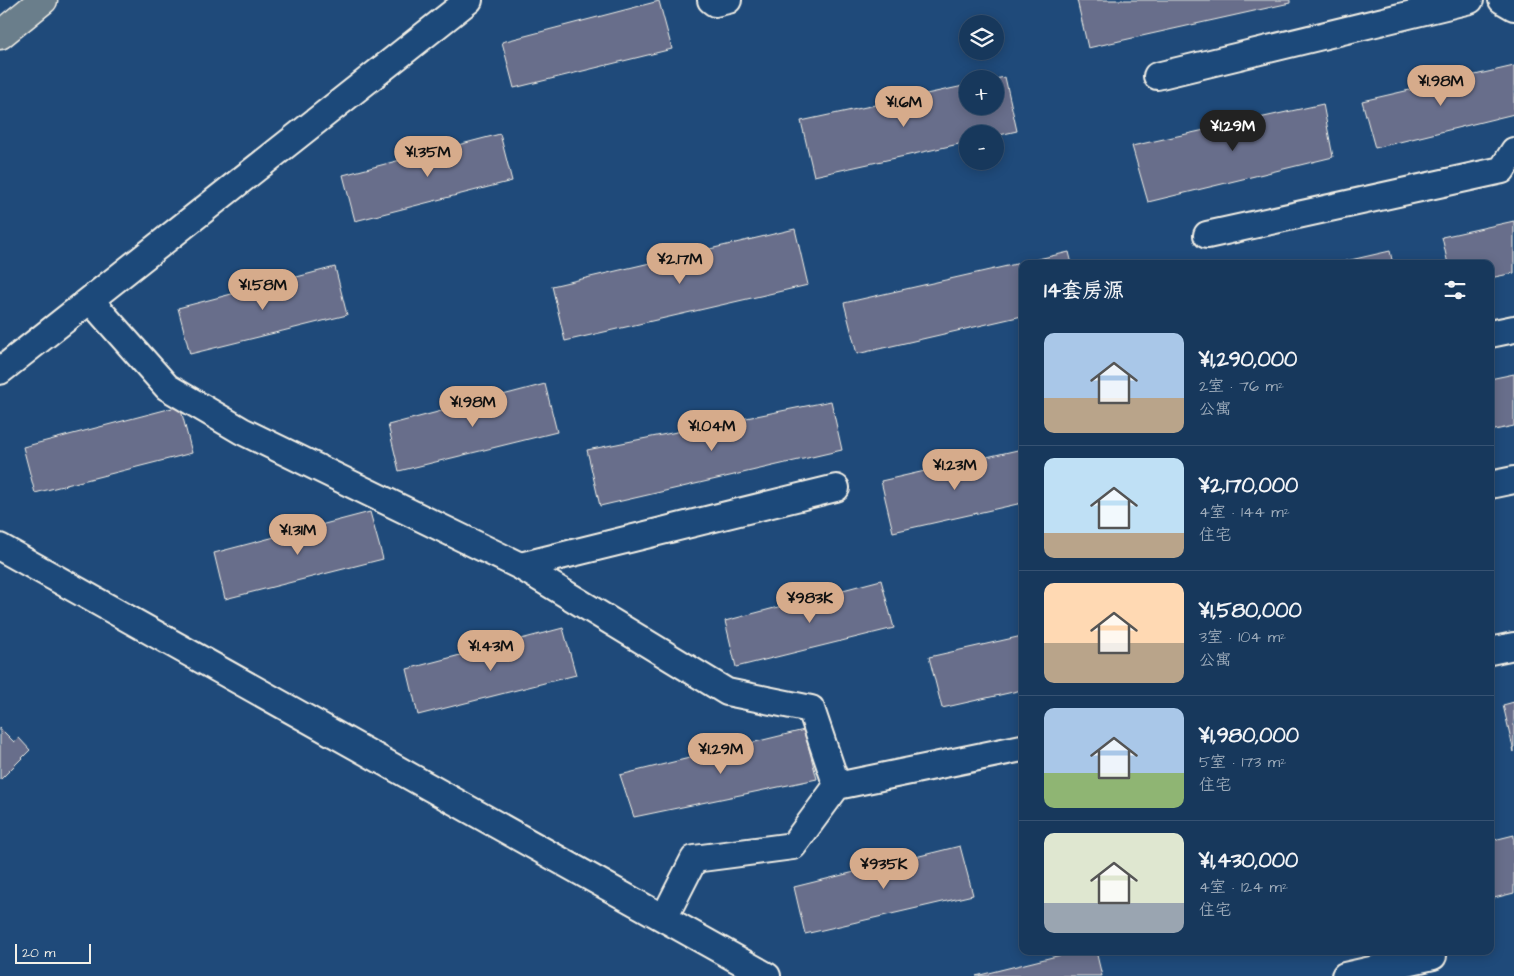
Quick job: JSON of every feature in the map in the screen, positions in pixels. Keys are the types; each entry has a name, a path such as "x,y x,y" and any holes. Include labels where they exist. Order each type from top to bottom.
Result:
{"highway":[{"path":"0,35 43,0"}],"street":[{"path":"0,371 469,0"},
{"path":"711,0 715,3 728,0"},
{"path":"1157,76 1470,0"},
{"path":"1502,0 1514,7"},
{"path":"1207,235 1502,170 1514,151"},
{"path":"90,300 167,387 242,431 520,566 727,692 811,709 837,786"},
{"path":"1494,333 1514,329"},
{"path":"1494,484 1514,480"},
{"path":"520,566 836,488"},
{"path":"0,547 768,976"},
{"path":"1494,650 1514,646"},
{"path":"664,918 694,859 793,846 837,786 1019,749"},
{"path":"1346,976 1433,955"}],"building":[{"path":"1077,0 1290,0 1290,3 1088,48"},
{"path":"659,1 672,49 514,88 502,42"},
{"path":"1514,66 1514,114 1375,148 1362,101"},
{"path":"1004,77 1017,131 1004,134 1004,125 959,125 959,144 814,176 801,121 959,87 959,115 1004,115"},
{"path":"1323,104 1333,157 1148,202 1132,146"},
{"path":"500,134 512,181 355,221 343,175"},
{"path":"1514,221 1514,273 1494,277 1494,260 1447,260 1442,237"},
{"path":"795,229 808,285 565,341 552,286"},
{"path":"1390,251 1392,260 1351,260"},
{"path":"1069,252 1071,260 1034,260"},
{"path":"1019,263 1019,317 857,354 844,303"},
{"path":"335,267 347,315 190,354 178,308"},
{"path":"1514,374 1514,426 1494,430 1494,378"},
{"path":"545,384 557,432 399,471 388,425"},
{"path":"831,401 842,450 600,506 587,450"},
{"path":"180,406 192,453 35,493 23,447"},
{"path":"1019,450 1019,504 893,532 881,481"},
{"path":"370,512 383,559 225,599 214,553"},
{"path":"881,580 894,628 736,667 725,621"},
{"path":"563,628 576,675 418,715 407,669"},
{"path":"1019,637 1019,691 942,708 929,657"},
{"path":"1514,702 1514,752 1503,705"},
{"path":"0,728 14,742 19,738 30,750 0,780"},
{"path":"804,730 817,779 634,817 620,775"},
{"path":"1514,835 1514,893 1494,898 1494,840"},
{"path":"960,846 973,895 805,934 794,887"},
{"path":"1061,955 1097,955 1102,976 976,976"}]}
